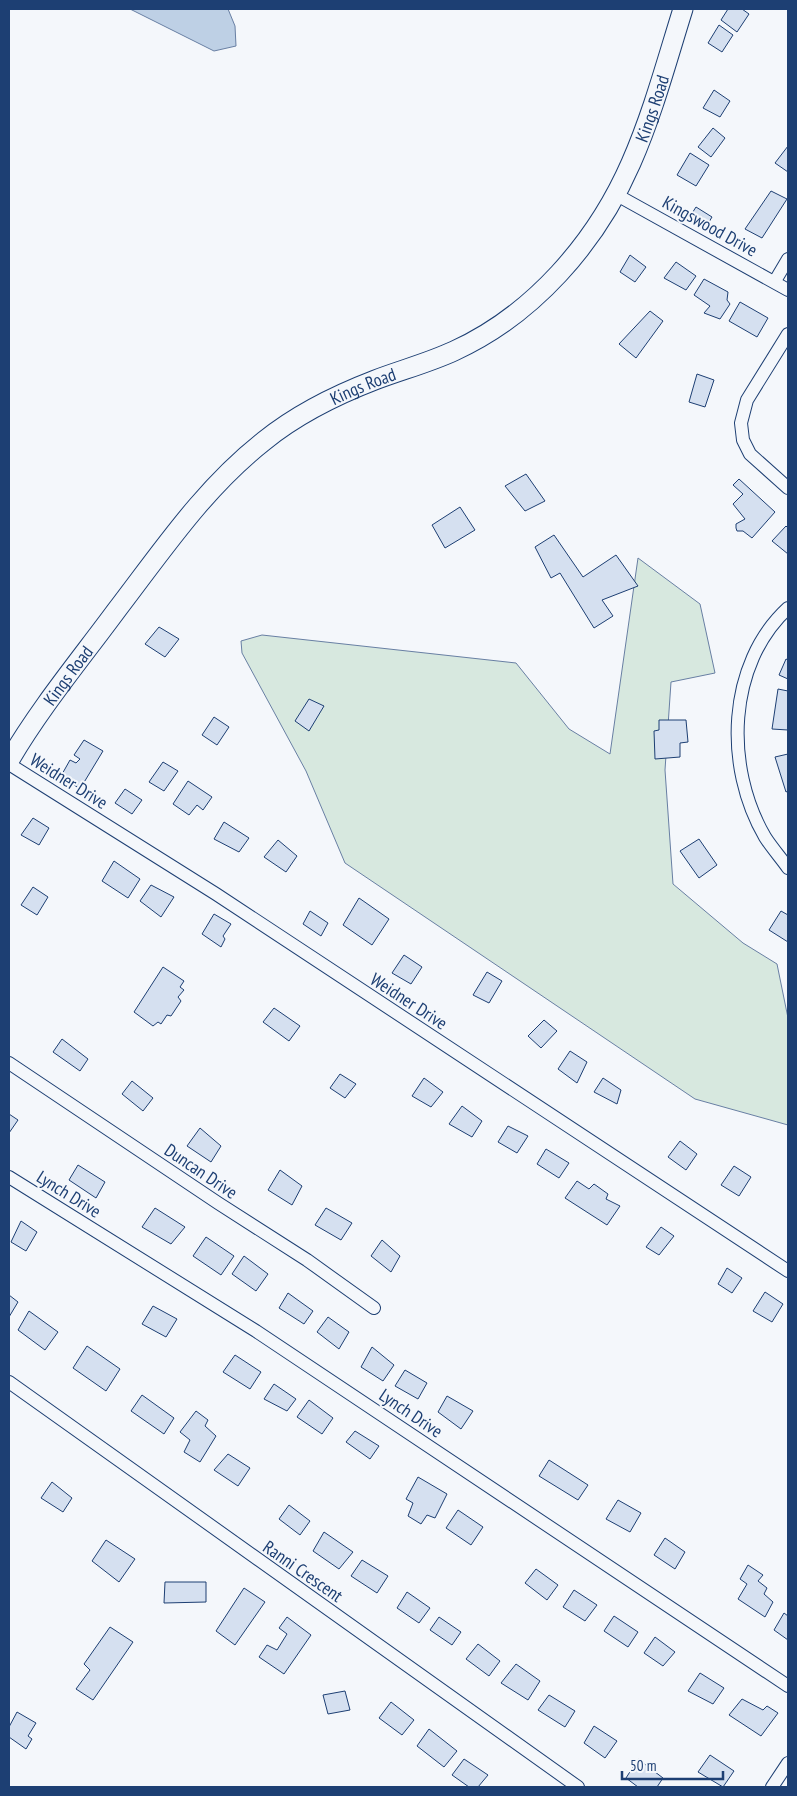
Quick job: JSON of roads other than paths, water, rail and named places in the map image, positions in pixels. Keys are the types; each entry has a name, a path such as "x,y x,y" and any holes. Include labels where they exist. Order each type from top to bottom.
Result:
{"main road":[{"name":"Kings Road","path":"9,762 38,712 180,525 219,480 265,440 316,408 372,381 454,351 505,321 551,283 594,229 615,194 644,132 684,9"}],"street":[{"name":"Kingswood Drive","path":"615,194 775,281 788,290"},
{"path":"775,281 788,259"},
{"path":"788,334 747,400 741,423 743,440 750,454 788,488"},
{"path":"788,608 767,630 754,655 741,698 738,742 740,764 756,818 765,837 788,868"},
{"name":"Weidner Drive","path":"9,762 224,899 788,1271"},
{"name":"Duncan Drive","path":"9,1063 218,1204 308,1260 374,1308"},
{"name":"Lynch Drive","path":"9,1177 264,1336 788,1686"},
{"name":"Ranni Crescent","path":"9,1382 578,1787"},
{"path":"772,1787 788,1763"}],"water":[{"path":"130,9 228,9 235,26 236,46 214,51"}]}
